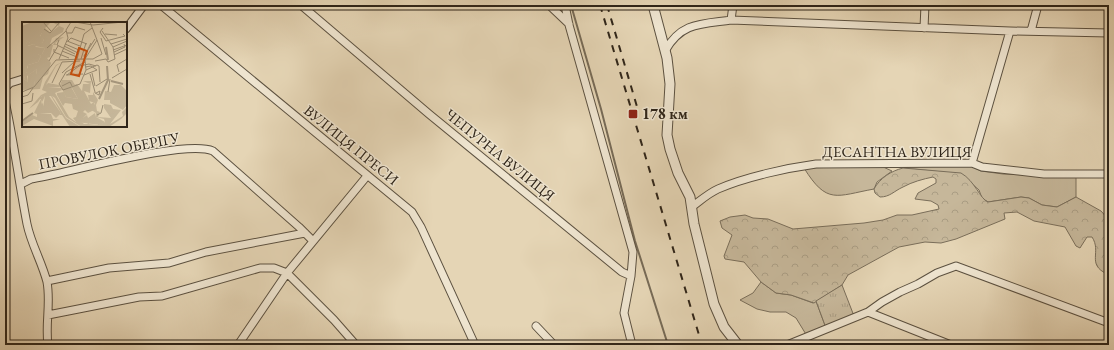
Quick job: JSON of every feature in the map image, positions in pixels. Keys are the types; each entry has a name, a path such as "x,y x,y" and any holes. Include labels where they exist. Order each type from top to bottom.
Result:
{"street":[{"path":"127,28 144,5"},
{"name":"ВУЛИЦЯ ПРЕСИ","path":"161,5 412,212 421,228 475,345"},
{"name":"ЧЕПУРНА ВУЛИЦЯ","path":"301,5 429,114 622,272 631,276"},
{"path":"549,5 569,24"},
{"path":"565,5 633,252 631,276 624,313 632,345"},
{"path":"653,5 665,51 670,84 667,135 674,164 688,191 693,206 694,224 717,313 724,327 738,345"},
{"path":"731,20 733,5"},
{"path":"924,28 925,5"},
{"path":"1031,32 1038,5"},
{"path":"665,51 672,38 682,30 694,25 731,20 1031,32 1109,32"},
{"path":"972,162 1010,31"},
{"path":"5,88 10,82 22,79"},
{"path":"5,101 21,184 27,226 46,281 48,315 46,329 48,345"},
{"name":"ПРОВУЛОК ОБЕРІГУ","path":"21,184 32,179 124,159 175,150 206,148 213,151 312,240"},
{"name":"ДЕСАНТНА ВУЛИЦЯ","path":"693,206 717,189 799,166 816,164 972,162 982,167 1044,174 1109,174"},
{"path":"238,345 286,273 367,176"},
{"path":"46,281 110,268 169,263 206,252 305,233"},
{"path":"787,345 868,312 900,292 937,273 956,266 1109,323"},
{"path":"48,315 139,297 162,296 260,268 274,268 286,273 334,320 356,345"},
{"path":"868,312 951,345"},
{"path":"536,326 554,345"}],"green space":[{"path":"919,165 969,165 981,171 1003,174 1076,177 1076,197 1057,207 1042,205 1029,198 1021,197 988,202 982,198 979,190 961,174 904,168"},
{"path":"881,166 892,171 877,182 874,189 841,195 826,193 819,188 804,168"},
{"path":"903,168 961,173 970,180 982,197 988,202 1021,197 1029,198 1042,205 1057,207 1076,197 1101,211 1109,220 1109,273 1107,274 1097,266 1095,242 1092,237 1087,237 1080,248 1076,246 1065,227 1034,221 1017,212 1004,213 1005,219 956,239 941,243 925,242 899,247 848,275 842,285 814,303 791,295 776,293 761,282 744,262 725,259 724,256 732,235 722,228 720,221 730,217 745,215 753,218 768,219 793,229 864,223 883,220 897,215 912,215 939,209 938,205 931,201 915,199 918,193 936,183 936,179 933,177 910,184 887,196 880,197 875,193 874,189 876,185 883,178 894,171"},
{"path":"761,282 776,293 791,295 813,303 816,301 826,328 807,336 796,318 786,312 770,312 757,309 740,300 753,293"},
{"path":"842,285 854,316 826,328 816,301"}],"waterway":[{"path":"571,5 601,109 635,241 668,345"}],"railway":[{"path":"600,5 702,345"},
{"path":"607,5 638,110"}],"place":[{"name":"178 км","path":"633,114"}]}
